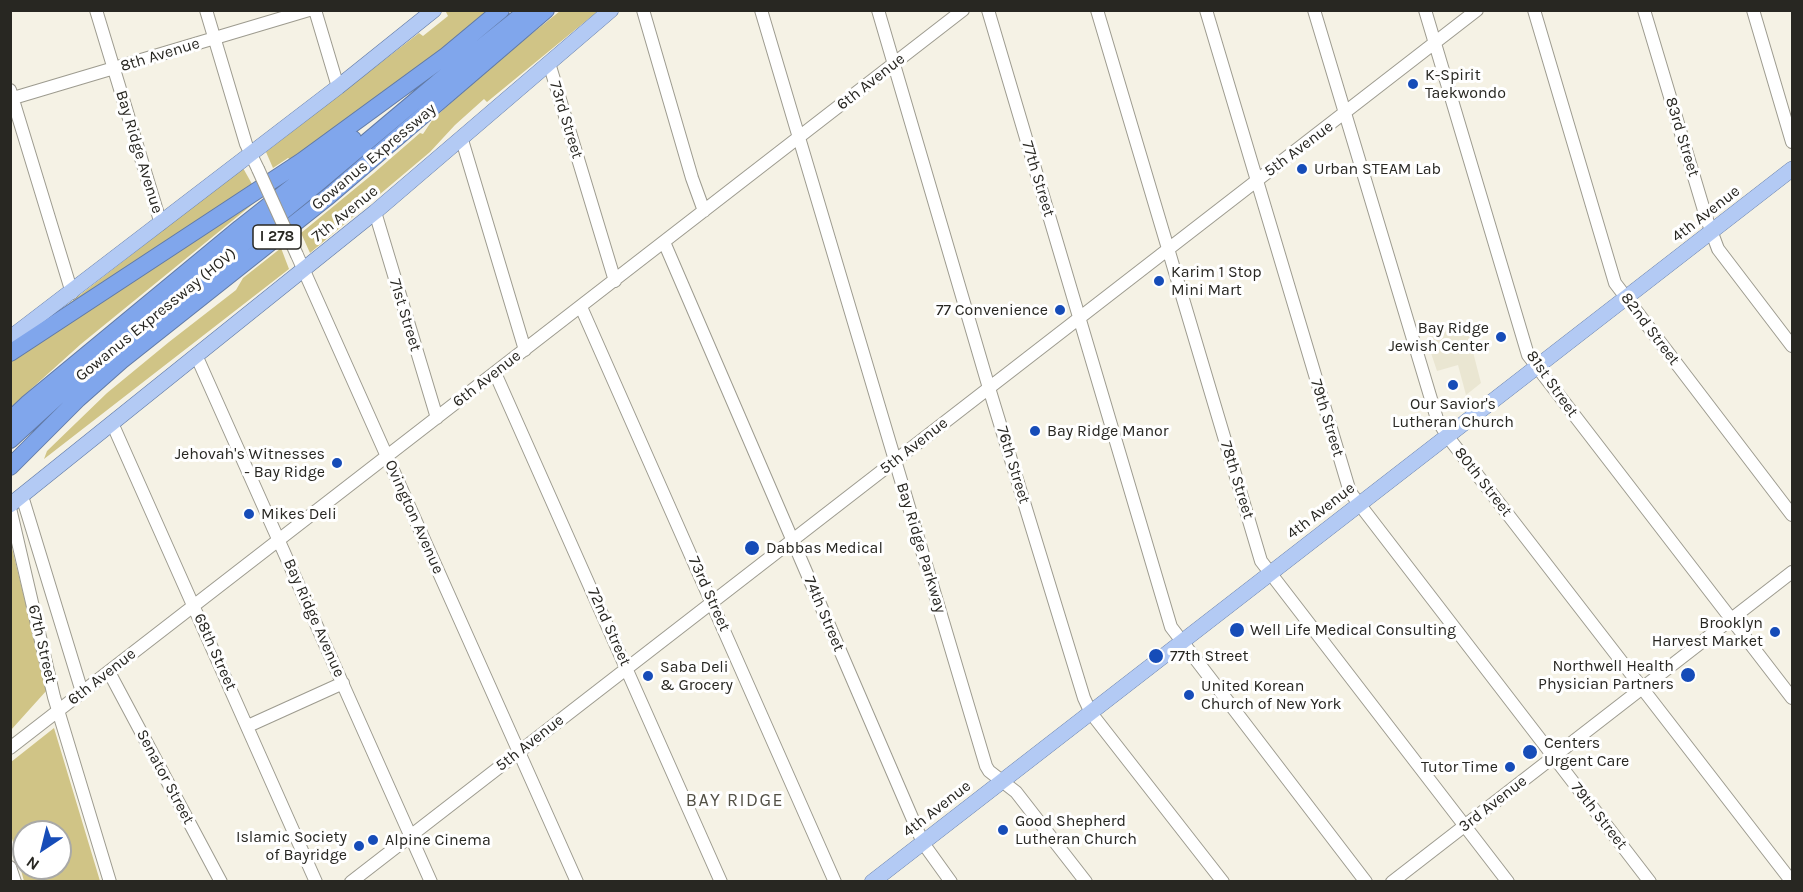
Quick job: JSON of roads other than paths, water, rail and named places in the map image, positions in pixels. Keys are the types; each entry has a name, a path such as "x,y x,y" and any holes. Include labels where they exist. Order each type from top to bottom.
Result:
{"highway":[{"path":"10,353 302,160 447,55 501,10"},
{"name":"Gowanus Expressway","path":"10,420 240,228 373,124 512,10"},
{"name":"Gowanus Expressway (HOV)","path":"10,440 79,377 528,10"},
{"name":"Gowanus Expressway","path":"10,467 78,399 121,361 328,196 546,10"},
{"path":"231,254 286,200 348,149 373,124"}],"main road":[{"name":"7th Avenue","path":"14,503 375,212 462,140 611,10"},
{"path":"10,338 72,293 338,87 430,12"},
{"name":"4th Avenue","path":"872,882 1792,169"}],"street":[{"name":"Bay Ridge Avenue","path":"96,10 161,224"},
{"name":"Ovington Avenue","path":"206,10 246,144 577,882"},
{"name":"8th Avenue","path":"11,96 113,69 309,10"},
{"path":"315,10 338,87"},
{"path":"643,10 692,178 704,211"},
{"name":"Bay Ridge Parkway","path":"761,10 986,766 989,771 1016,792 1086,882"},
{"name":"76th Street","path":"879,10 989,388 1084,698 1091,713 1223,882"},
{"name":"6th Avenue","path":"10,748 963,10"},
{"name":"77th Street","path":"988,10 1171,627 1366,882"},
{"name":"78th Street","path":"1096,10 1261,561 1508,882"},
{"name":"79th Street","path":"1206,10 1350,492 1650,882"},
{"name":"80th Street","path":"1314,10 1437,418 1448,437 1792,882"},
{"name":"81st Street","path":"1425,10 1528,355 1792,698"},
{"name":"5th Avenue","path":"351,882 1477,10"},
{"name":"82nd Street","path":"1534,10 1615,284 1792,515"},
{"name":"83rd Street","path":"1644,10 1718,249 1792,346"},
{"path":"1753,10 1792,142"},
{"name":"73rd Street","path":"549,63 615,280"},
{"path":"11,96 72,293"},
{"path":"462,140 525,350"},
{"name":"71st Street","path":"375,212 437,418"},
{"name":"74th Street","path":"664,242 923,843 951,882"},
{"name":"73rd Street","path":"581,307 835,882"},
{"name":"Bay Ridge Avenue","path":"196,355 431,882"},
{"name":"72nd Street","path":"495,373 721,882"},
{"name":"68th Street","path":"112,423 316,882"},
{"name":"67th Street","path":"14,503 82,692"},
{"name":"67th Street","path":"14,503 37,627 59,711 110,882"},
{"name":"3rd Avenue","path":"1392,882 1792,572"},
{"name":"Senator Street","path":"109,672 221,882"},
{"path":"248,726 343,683"},
{"path":"10,867 15,882"}],"place":[{"name":"K-Spirit Taekwondo","path":"1413,84"},
{"name":"Urban STEAM Lab","path":"1302,169"},
{"name":"Karim 1 Stop Mini Mart","path":"1159,281"},
{"name":"77 Convenience","path":"1060,310"},
{"name":"Bay Ridge Jewish Center","path":"1501,337"},
{"name":"Our Savior's Lutheran Church","path":"1453,385"},
{"name":"Bay Ridge Manor","path":"1035,431"},
{"name":"Jehovah's Witnesses - Bay Ridge","path":"337,463"},
{"name":"Mikes Deli","path":"249,514"},
{"name":"Dabbas Medical","path":"752,548"},
{"name":"Well Life Medical Consulting","path":"1237,630"},
{"name":"Brooklyn Harvest Market","path":"1775,632"},
{"name":"77th Street","path":"1156,656"},
{"name":"Northwell Health Physician Partners","path":"1688,675"},
{"name":"Saba Deli & Grocery","path":"648,676"},
{"name":"United Korean Church of New York","path":"1189,695"},
{"name":"Centers Urgent Care","path":"1530,752"},
{"name":"Tutor Time","path":"1510,767"},
{"name":"Good Shepherd Lutheran Church","path":"1003,830"},
{"name":"Alpine Cinema","path":"373,840"},
{"name":"Islamic Society of Bayridge","path":"359,846"}],"district":[{"name":"BAY RIDGE","path":"735,801"}]}
